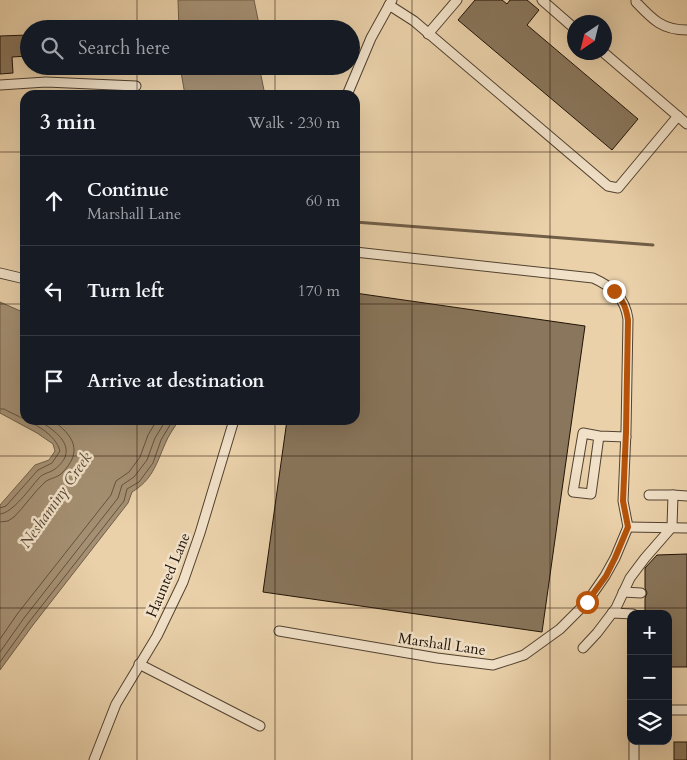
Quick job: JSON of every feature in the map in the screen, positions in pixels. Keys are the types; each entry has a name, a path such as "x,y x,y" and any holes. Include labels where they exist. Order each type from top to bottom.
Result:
{"street":[{"path":"428,34 457,0"},
{"path":"542,0 567,22"},
{"path":"636,0 652,20 675,30 687,30"},
{"path":"360,64 371,38 391,2 608,186 618,188 678,116"},
{"path":"612,60 687,124"},
{"path":"349,90 355,75"},
{"path":"0,85 46,82 136,86"},
{"path":"360,253 593,278 622,299 628,320 623,501 628,527 687,528"},
{"path":"0,273 20,278"},
{"name":"Haunted Lane","path":"94,760 116,704 170,610 183,582 232,425"},
{"path":"599,436 591,494 574,492 583,433 599,436 626,437"},
{"path":"649,495 687,496"},
{"path":"583,648 612,613 630,578 672,527 673,495"},
{"name":"Marshall Lane","path":"279,631 437,658 494,665 524,655 560,630 587,602 606,576 628,527"},
{"path":"623,592 641,593"},
{"path":"612,613 627,614"},
{"path":"140,664 260,726"},
{"path":"672,710 687,710"},
{"path":"634,745 634,760"}],"water":[{"path":"178,0 254,0 258,20 179,20"},
{"path":"182,75 261,75 264,90 184,90"},
{"path":"0,302 20,311 20,424 0,413"},
{"name":"Neshaminy Creek","path":"22,425 176,425 149,477 132,492 128,503 0,670 0,505 35,465 49,460 55,451 53,444"}],"building":[{"path":"475,0 502,0 507,4 510,0 527,0 539,10 527,25 638,119 612,150 458,20"},
{"path":"20,35 20,57 12,57 13,73 0,74 0,36"},
{"path":"360,294 585,326 542,632 263,592 286,425 360,425"},
{"path":"687,554 687,667 672,667 672,610 645,610 647,593 645,588 645,568 657,555"},
{"path":"674,742 687,742 687,760 674,760"}],"waterway":[{"path":"360,222 653,245"}],"route":[{"path":"587,602 606,576 628,527 628,519 623,501 628,320 622,299 614,291"}]}
